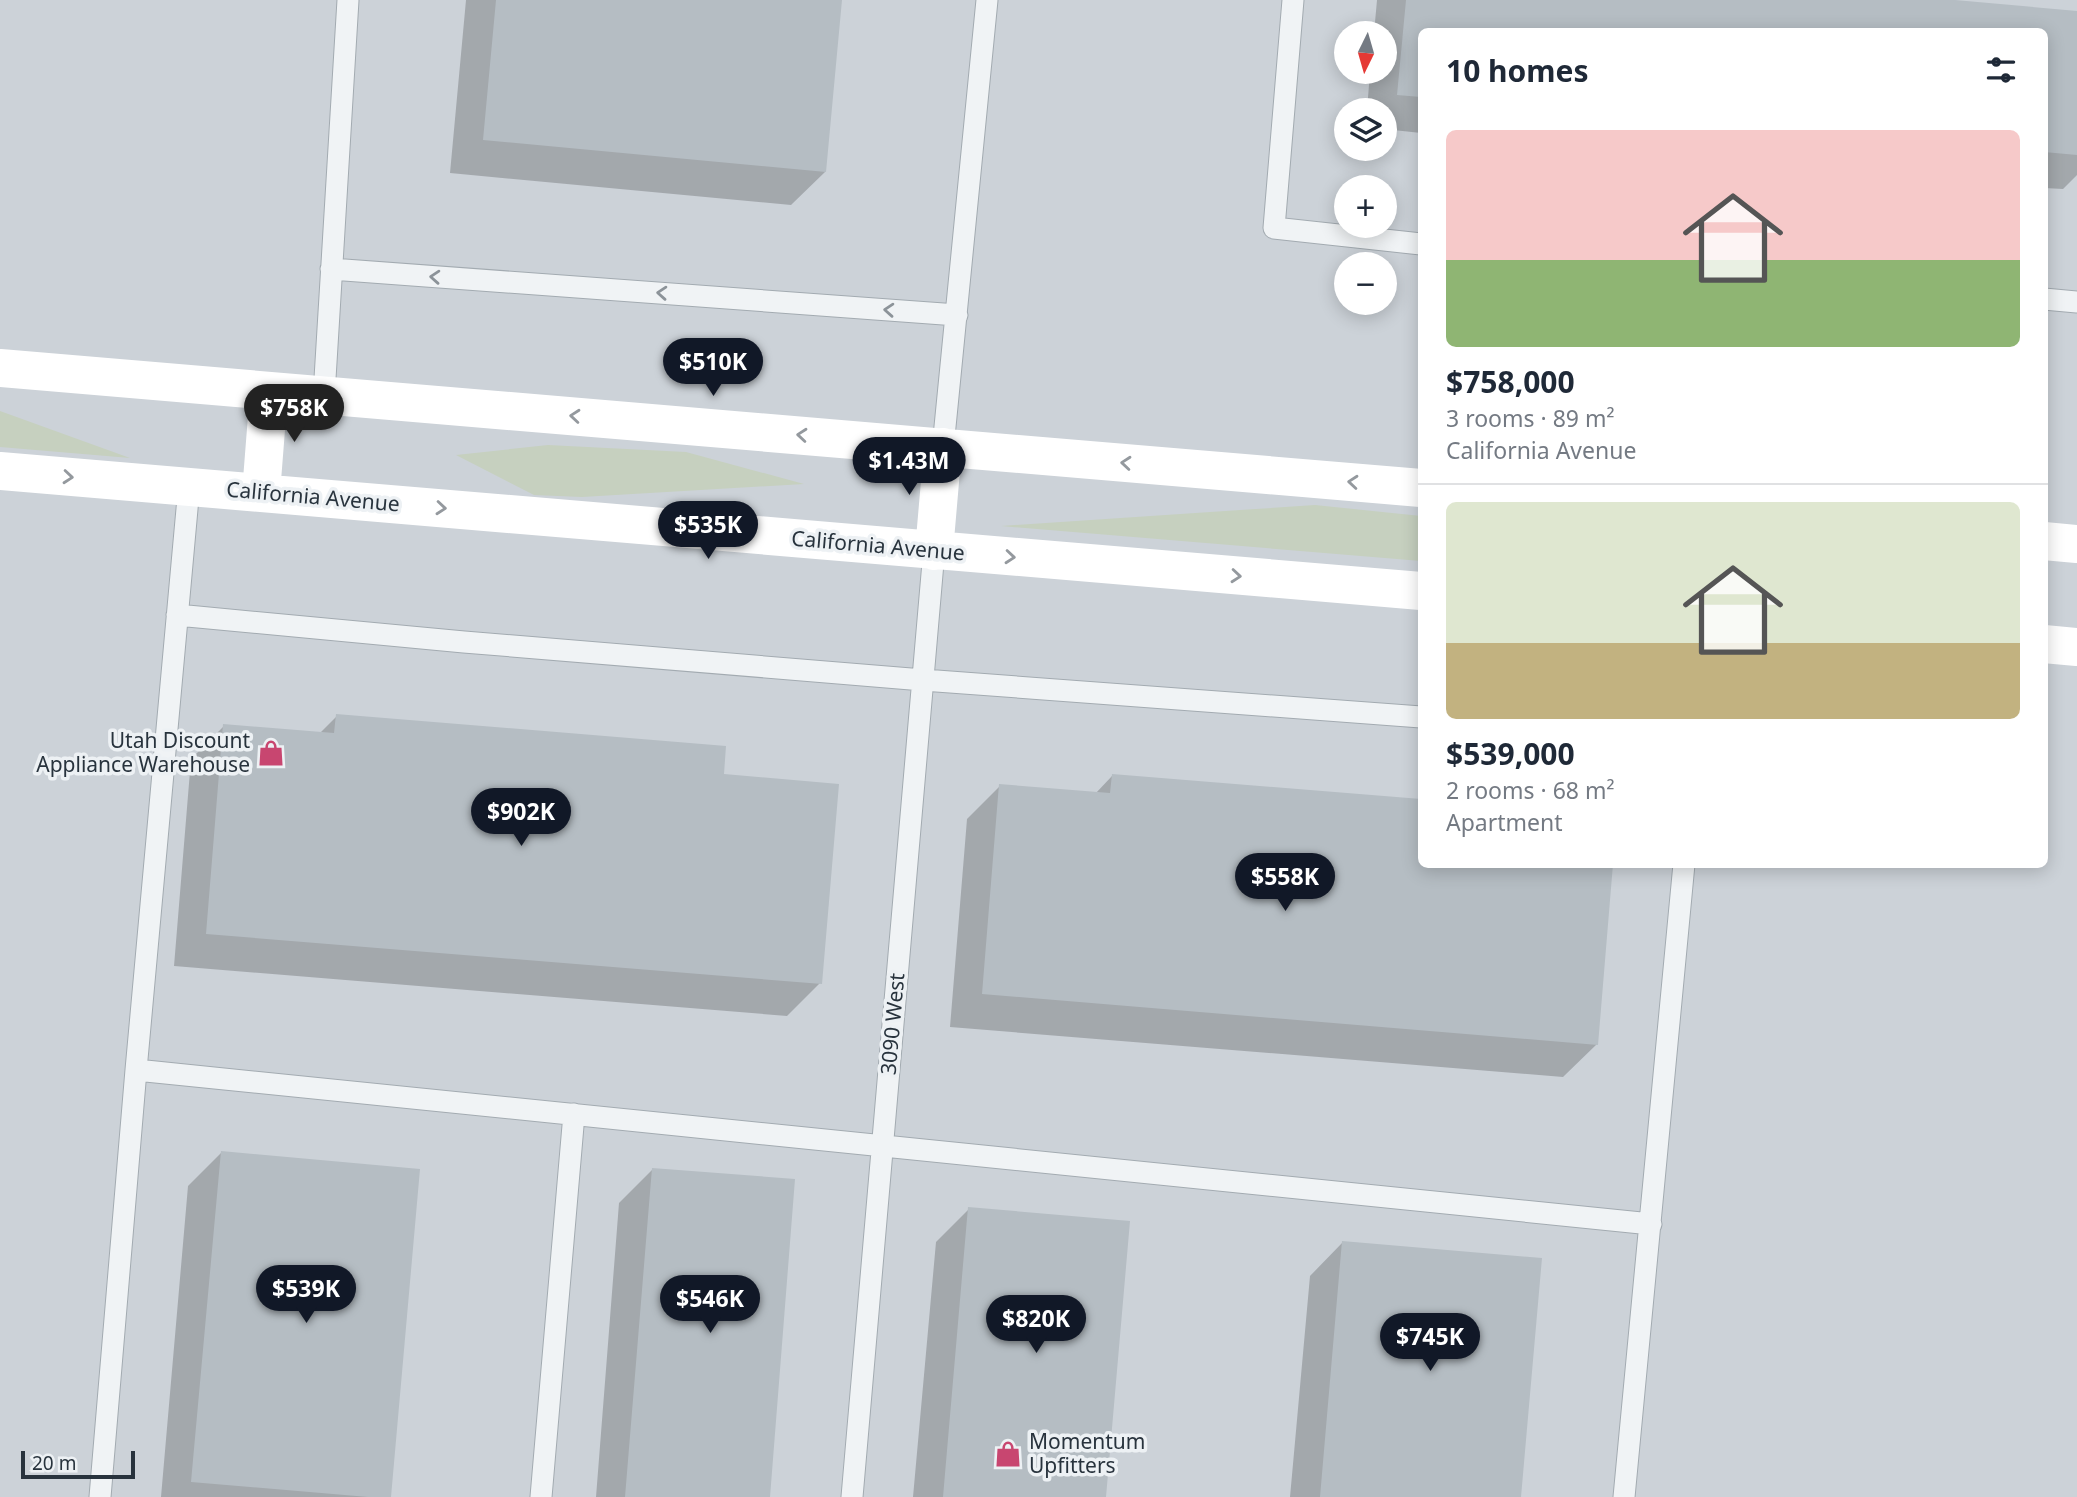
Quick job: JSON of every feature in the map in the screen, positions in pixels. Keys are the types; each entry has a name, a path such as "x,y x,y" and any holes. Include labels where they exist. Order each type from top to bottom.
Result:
{"main road":[{"path":"0,368 1418,488"},
{"path":"261,493 268,391"},
{"path":"934,551 943,447"},
{"name":"California Avenue","path":"0,471 1418,591"},
{"path":"2048,541 2077,544"},
{"path":"2048,644 2077,646"}],"lane":[{"path":"324,395 348,0"},
{"path":"943,447 987,0"},
{"path":"1293,0 1274,228 1418,244"},
{"path":"331,269 957,315"},
{"path":"2048,299 2077,302"},
{"path":"100,1497 190,487"},
{"name":"3090 West","path":"852,1497 934,551"},
{"path":"177,615 923,680 1418,717"},
{"path":"1624,1497 1684,868"},
{"path":"136,1070 1651,1224"},
{"path":"541,1497 575,1114"}],"shaded area":[{"path":"0,0 2077,0 2077,1497 0,1497"}],"green space":[{"path":"0,411 130,458 0,447"},
{"path":"548,445 686,452 804,484 582,497 534,495 456,455"},
{"path":"1315,505 1418,516 1418,561 1001,526"}],"building":[{"path":"496,0 842,0 826,172 483,140"},
{"path":"1406,0 1955,0 2077,11 2077,155 2048,152 2048,28 1418,28 1418,97 1397,95"},
{"path":"336,714 726,746 724,774 839,784 822,984 206,934 223,724 334,733"},
{"path":"1112,774 1418,799 1418,868 1613,868 1598,1045 982,994 999,784 1110,793"},
{"path":"221,1151 420,1169 391,1497 191,1482"},
{"path":"652,1168 795,1179 770,1497 625,1497"},
{"path":"968,1207 1130,1221 1106,1497 943,1497"},
{"path":"1342,1241 1542,1258 1521,1497 1320,1497"}],"place":[{"name":"Utah Discount Appliance Warehouse","path":"271,753"},
{"name":"Momentum Upfitters","path":"1008,1454"}]}
